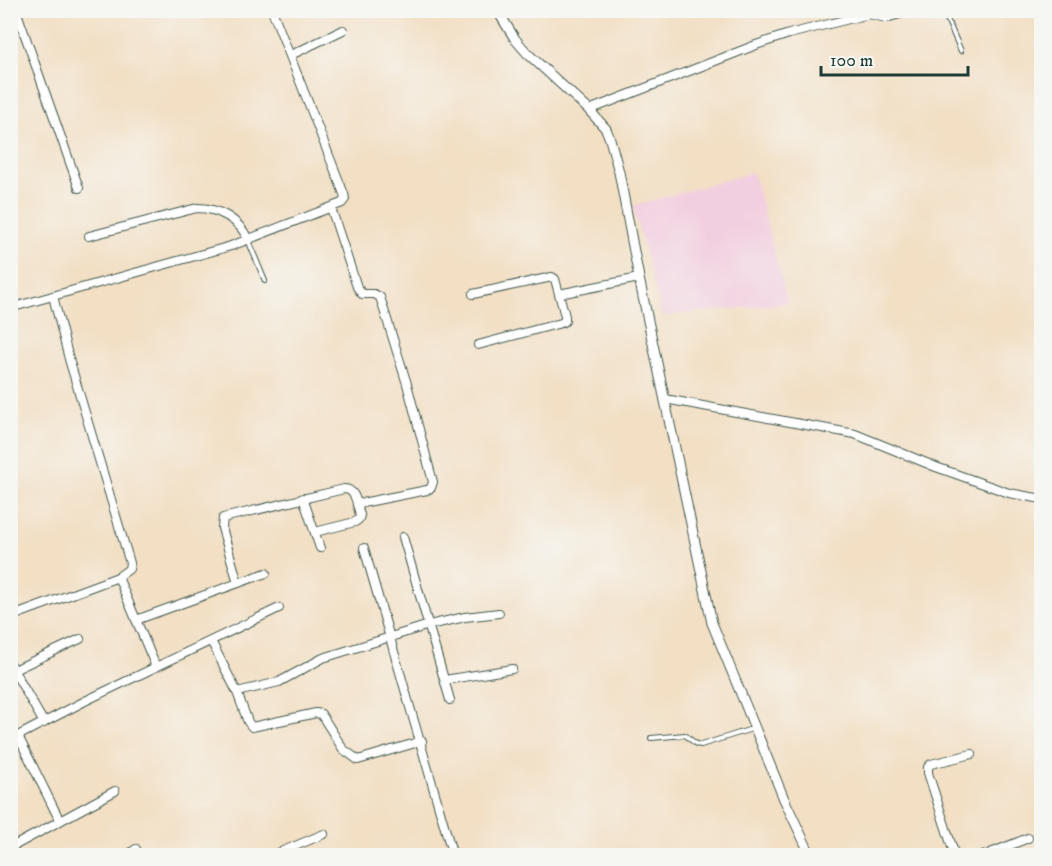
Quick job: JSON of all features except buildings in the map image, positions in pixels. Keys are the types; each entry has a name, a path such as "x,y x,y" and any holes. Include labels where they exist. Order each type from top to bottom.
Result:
{"street":[{"path":"16,10 79,188"},
{"path":"10,308 195,257 342,203 345,199 344,194 272,10"},
{"path":"498,10 515,39 527,53 589,110 606,129 610,139 619,172 639,278 712,623 784,799 811,855"},
{"path":"589,110 789,34 869,14 886,18 914,10"},
{"path":"291,55 343,30"},
{"path":"89,236 197,208 207,208 237,222 248,239"},
{"path":"331,208 357,287 362,294 377,294 380,297 407,384 433,482 431,488 427,490 357,504"},
{"path":"473,294 548,276 555,279 565,321 478,345"},
{"path":"559,294 639,278"},
{"path":"10,618 118,577 129,568 130,563 69,360 53,296"},
{"path":"665,399 855,434 936,467 1009,493 1041,499"},
{"path":"238,583 222,528 223,518 303,498 349,489 353,492 360,515 359,519 315,532"},
{"path":"303,498 320,548"},
{"path":"403,537 450,700"},
{"path":"364,548 422,741 453,855"},
{"path":"136,620 266,573"},
{"path":"118,577 156,667"},
{"path":"60,821 14,738 279,608"},
{"path":"237,692 279,682 323,658 391,636 429,625 499,613"},
{"path":"44,723 12,667 80,639"},
{"path":"211,641 252,727 316,713 321,714 343,749 358,760 422,741"},
{"path":"444,680 512,669"},
{"path":"955,855 928,767 931,764 972,754"},
{"path":"10,848 115,791"},
{"path":"271,855 324,834"},
{"path":"983,855 1028,838"},
{"path":"126,855 136,849"}],"lane":[{"path":"943,10 961,51"},
{"path":"248,239 265,281"},
{"path":"651,738 685,735 696,744 701,745 755,728"}],"shaded area":[{"path":"753,172 788,303 662,316 633,206"}]}
